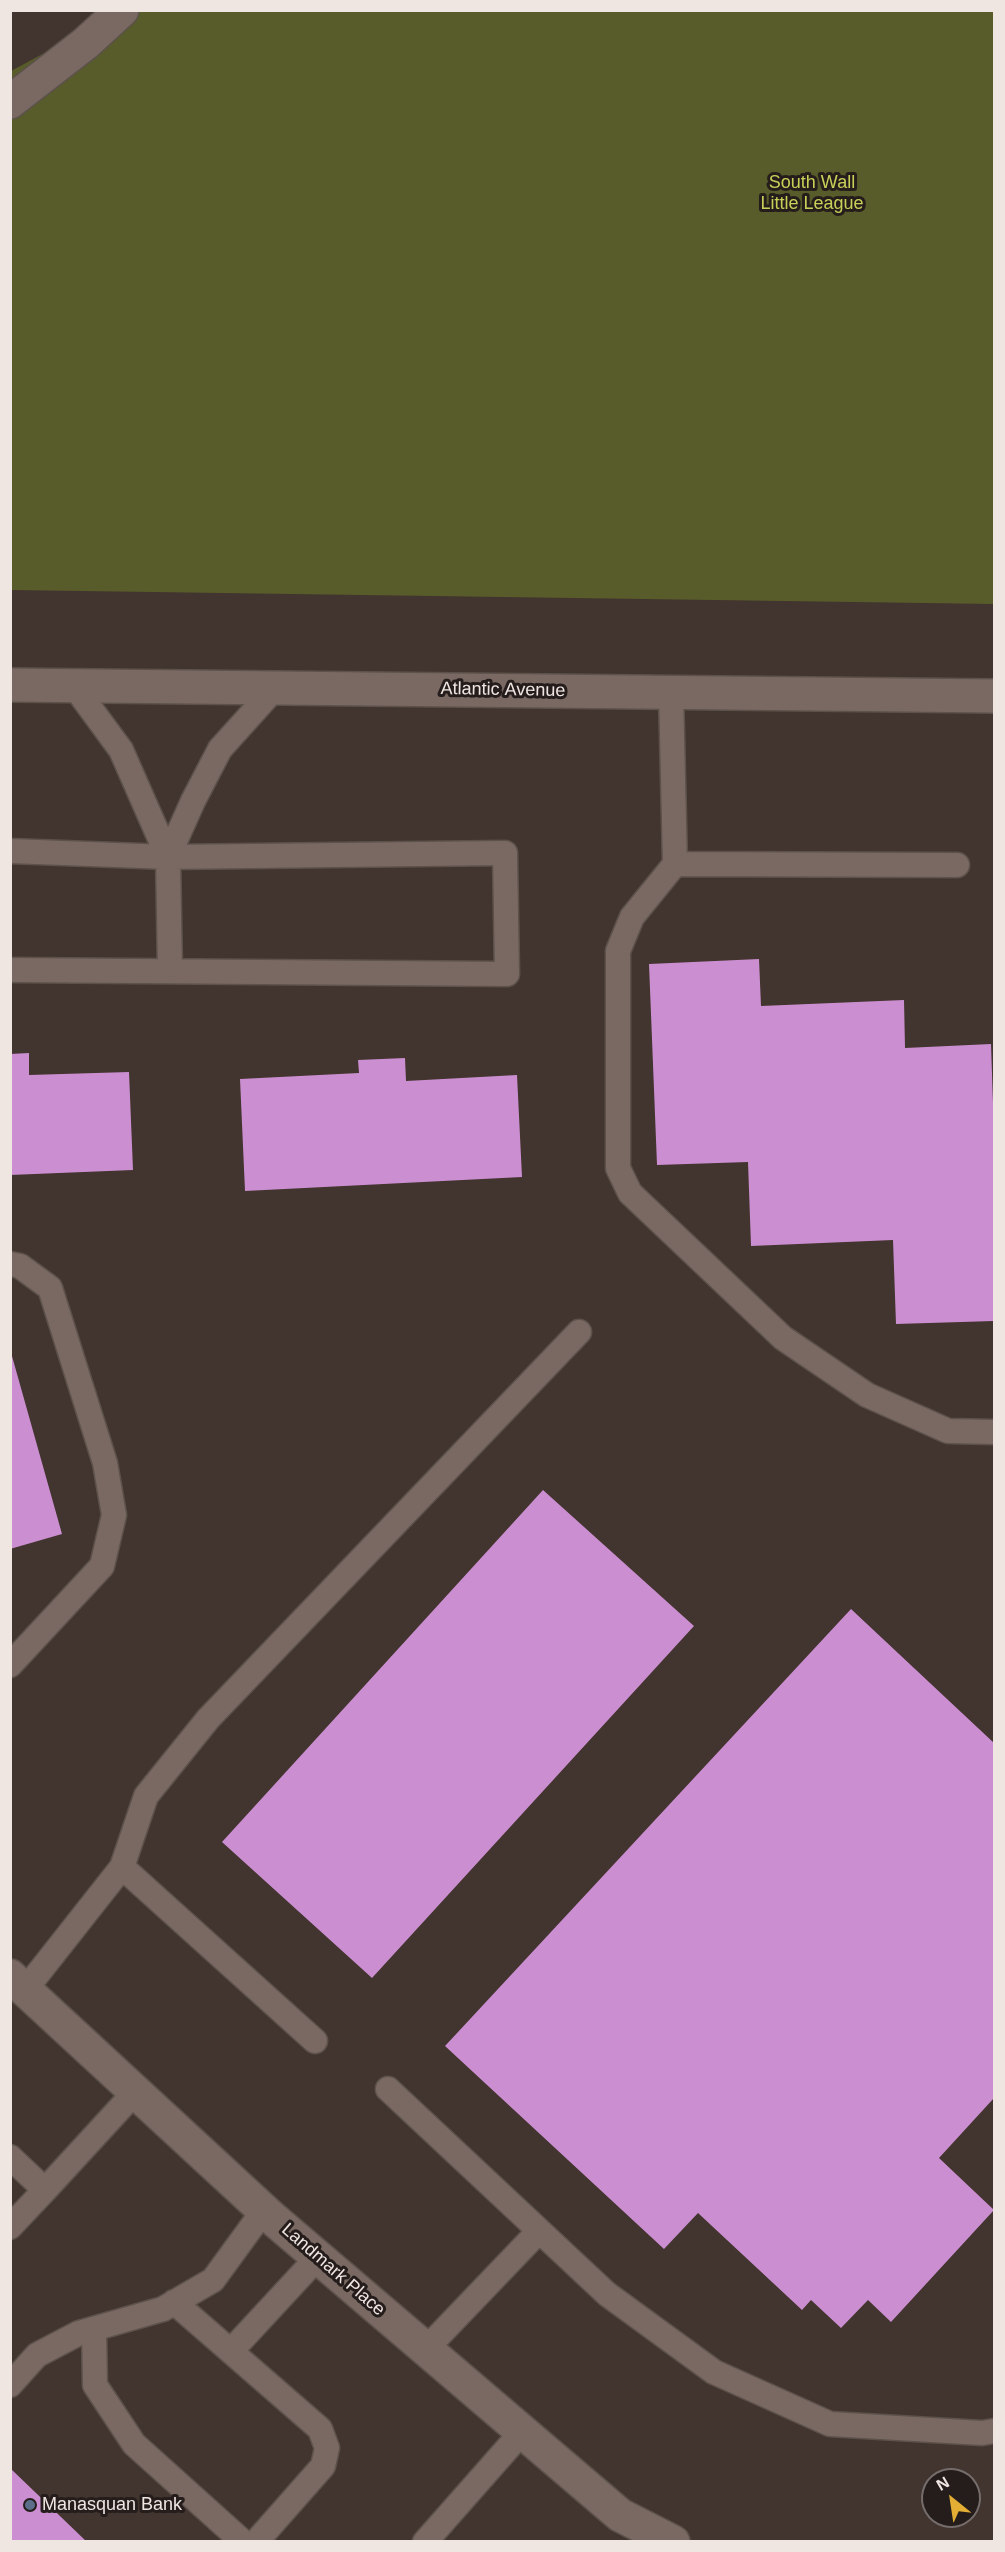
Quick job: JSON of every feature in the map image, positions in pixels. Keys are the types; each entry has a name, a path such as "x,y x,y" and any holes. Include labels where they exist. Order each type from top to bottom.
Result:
{"street":[{"path":"10,102 86,43 122,10"},
{"name":"Atlantic Avenue","path":"10,685 994,696"},
{"name":"Landmark Place","path":"18,1983 264,2210 620,2516 673,2541"}],"lane":[{"path":"74,686 121,750 168,857 170,971"},
{"path":"168,857 220,749 275,688"},
{"path":"671,692 675,864 632,917 618,951 618,1168 630,1193 783,1338 867,1395 948,1431 994,1432"},
{"path":"10,851 168,857 505,853 507,974 10,970"},
{"path":"675,864 957,865"},
{"path":"10,1665 102,1566 114,1515 105,1463 50,1288 15,1265"},
{"path":"18,1983 122,1867 146,1796 208,1719 579,1332"},
{"path":"122,1867 315,2041"},
{"path":"388,2089 607,2294 714,2372 830,2424 982,2433 994,2431"},
{"path":"10,2227 136,2091"},
{"path":"10,2157 45,2190"},
{"path":"10,2385 37,2355 79,2334 163,2309 213,2280 264,2210"},
{"path":"426,2349 539,2232"},
{"path":"231,2351 318,2257"},
{"path":"174,2302 320,2429 327,2448 323,2466 256,2541"},
{"path":"94,2329 95,2385 134,2444 243,2541"},
{"path":"425,2541 522,2432"}],"green space":[{"name":"South Wall Little League","path":"118,11 994,11 994,604 11,590 11,71 113,16"}],"building":[{"path":"759,959 761,1006 904,1000 905,1048 991,1044 994,1133 994,1321 896,1324 893,1240 751,1246 748,1162 657,1165 649,964"},
{"path":"29,1053 29,1075 129,1072 133,1170 10,1175 10,1054"},
{"path":"405,1058 406,1081 517,1075 522,1177 245,1191 240,1079 359,1073 358,1060"},
{"path":"10,1349 62,1534 10,1549"},
{"path":"543,1490 694,1626 372,1978 222,1842"},
{"path":"851,1609 994,1743 994,2098 939,2158 994,2210 891,2322 868,2300 841,2328 811,2300 802,2310 698,2213 664,2249 445,2046"},
{"name":"Manasquan Bank","path":"10,2468 87,2542 10,2542"}],"place":[{"name":"Manasquan Bank","path":"30,2505"}]}
